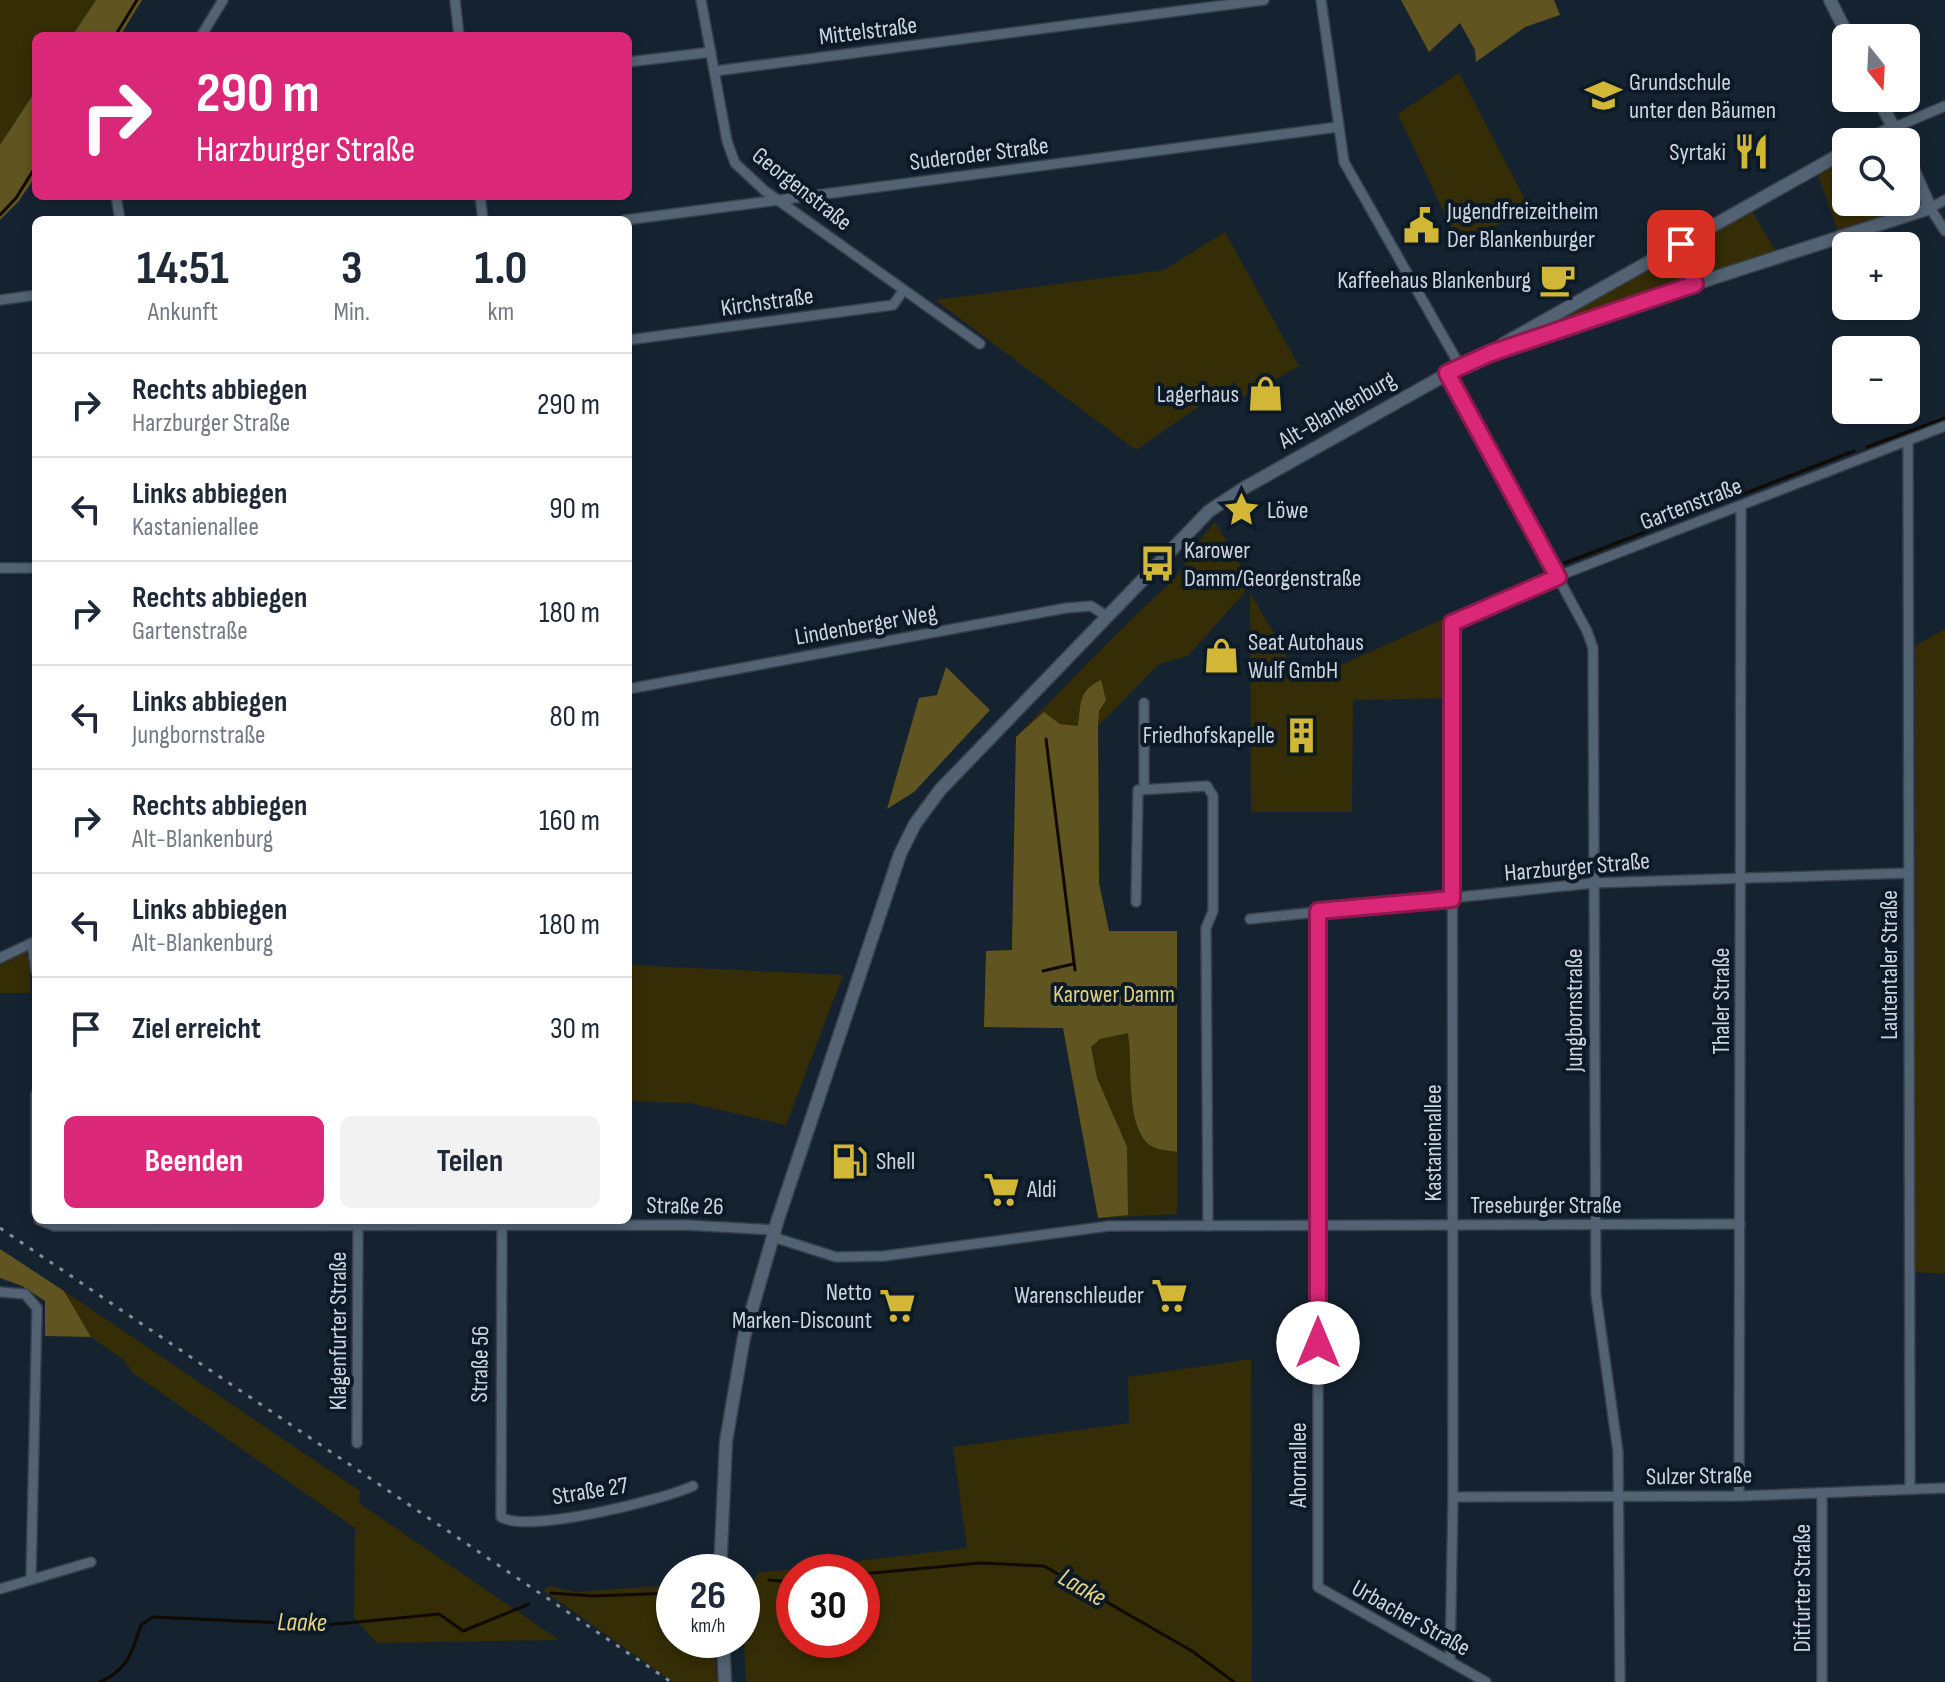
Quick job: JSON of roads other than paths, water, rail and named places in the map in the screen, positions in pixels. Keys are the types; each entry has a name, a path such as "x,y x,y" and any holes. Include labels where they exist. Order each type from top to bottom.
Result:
{"main road":[{"path":"1830,0 1842,24"},
{"path":"1885,112 1893,128"},
{"name":"Alt-Blankenburg","path":"1491,353 1832,159"},
{"path":"1920,185 1930,208"},
{"name":"Alt-Blankenburg","path":"1108,617 1209,511 1460,366 1695,284 1930,208"},
{"path":"721,1554 726,1441 744,1337 774,1234 906,841 940,790 1108,617"},
{"path":"724,1658 725,1682"}],"street":[{"path":"203,32 223,0"},
{"path":"455,0 459,32"},
{"name":"Georgenstraße","path":"701,0 730,155 741,171 980,344"},
{"name":"Mittelstraße","path":"715,71 1264,0"},
{"path":"1321,0 1344,162 1460,366"},
{"path":"632,62 711,52"},
{"path":"1893,128 1945,106"},
{"name":"Suderoder Straße","path":"632,219 1338,127"},
{"name":"Alt-Blankenburg","path":"1930,208 1945,200"},
{"path":"1930,208 1945,231"},
{"path":"1681,244 1695,284"},
{"name":"Kirchstraße","path":"632,339 893,305 903,291"},
{"path":"0,300 32,296"},
{"name":"Jungbornstraße","path":"1447,373 1593,648 1596,1295 1618,1452 1620,1682"},
{"name":"Gartenstraße","path":"1452,623 1558,577 1945,426"},
{"name":"Lautentaler Straße","path":"1908,442 1910,1488"},
{"name":"Thaler Straße","path":"1739,1496 1741,506"},
{"path":"0,568 32,568"},
{"name":"Lindenberger Weg","path":"632,688 1066,608 1091,606 1108,617"},
{"name":"Kastanienallee","path":"1450,1662 1453,1497 1452,623"},
{"path":"1136,902 1135,797 1144,787 1144,703"},
{"path":"1144,787 1207,786 1213,796 1213,911 1206,928 1208,1226"},
{"name":"Harzburger Straße","path":"1250,919 1594,883 1741,875 1908,873"},
{"name":"Ahornallee","path":"1318,911 1318,1587"},
{"path":"0,958 32,943"},
{"name":"Straße 26","path":"49,1224 277,1224"},
{"name":"Klagenfurter Straße","path":"357,1443 358,1224"},
{"name":"Straße 56","path":"499,1509 502,1224"},
{"name":"Straße 26","path":"625,1224 686,1225 774,1234"},
{"name":"Treseburger Straße","path":"774,1234 836,1257 884,1256 1099,1226 1740,1224"},
{"path":"0,1292 25,1294 37,1308 31,1577"},
{"name":"Straße 27","path":"499,1509 501,1517 512,1521 578,1516 653,1500 693,1486"},
{"name":"Sulzer Straße","path":"1453,1497 1739,1496 1945,1488"},
{"name":"Ditfurter Straße","path":"1822,1493 1822,1682"},
{"path":"0,1589 31,1577 91,1562"},
{"name":"Urbacher Straße","path":"1318,1587 1486,1682"}],"waterway":[{"path":"117,32 137,0"},
{"path":"0,215 16,198 32,172"},
{"path":"1867,447 1945,418"},
{"path":"1565,563 1854,451"},
{"path":"1046,739 1075,970"},
{"path":"1043,971 1073,964"},
{"name":"Laake","path":"880,1572 980,1563 1044,1566 1192,1651 1234,1682"},
{"name":"Laake","path":"769,1580 776,1581"},
{"name":"Laake","path":"551,1593 593,1596 656,1594"},
{"name":"Laake","path":"100,1682 123,1666 141,1625 153,1617 328,1625 439,1614 463,1631 529,1604"}],"railway":[{"path":"0,1228 671,1682"}],"place":[{"name":"Grundschule unter den Bäumen","path":"1603,96"},
{"name":"Syrtaki","path":"1752,152"},
{"name":"Jugendfreizeitheim Der Blankenburger","path":"1421,225"},
{"name":"Kaffeehaus Blankenburg","path":"1557,280"},
{"name":"Lagerhaus","path":"1265,394"},
{"name":"Löwe","path":"1241,510"},
{"name":"Karower Damm/Georgenstraße","path":"1158,564"},
{"name":"Seat Autohaus Wulf GmbH","path":"1222,656"},
{"name":"Friedhofskapelle","path":"1301,735"},
{"name":"Shell","path":"850,1161"},
{"name":"Aldi","path":"1001,1189"},
{"name":"Warenschleuder","path":"1170,1295"},
{"name":"Netto Marken-Discount","path":"898,1306"}],"park label":[{"name":"Karower Damm","path":"1114,994"}]}
